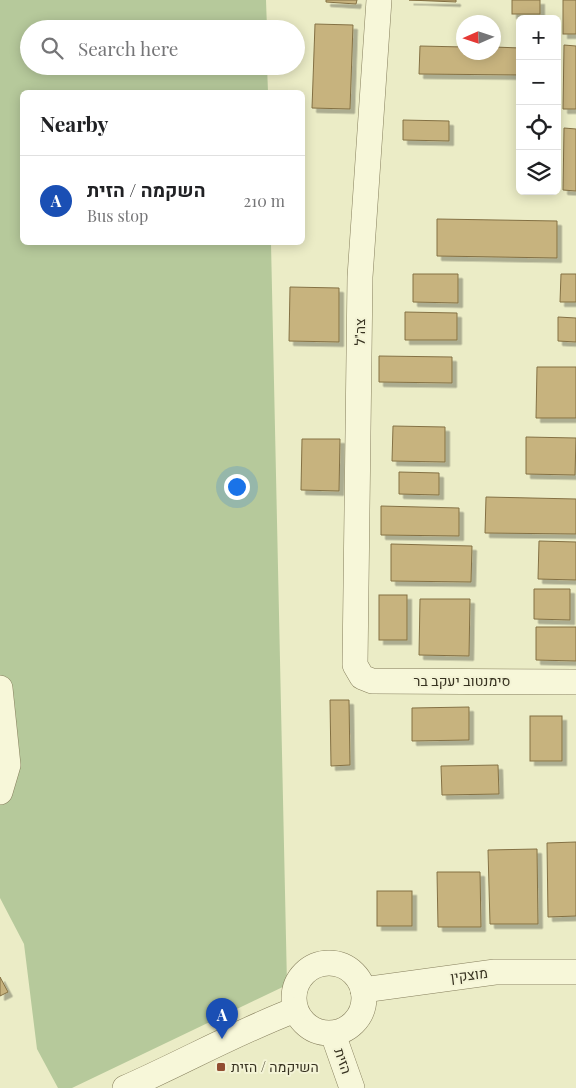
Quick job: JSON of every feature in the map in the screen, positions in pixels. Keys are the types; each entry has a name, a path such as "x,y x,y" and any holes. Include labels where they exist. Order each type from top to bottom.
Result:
{"street":[{"name":"צה\"ל","path":"356,665 360,277 378,0"},
{"name":"סימנטוב יעקב בר","path":"356,665 362,677 372,681 576,682"},
{"path":"0,688 8,766 0,792"},
{"path":"318,964 339,964 350,970 360,981 363,990 364,1002 359,1018 349,1028 333,1034 317,1032 305,1026 296,1014 293,1001 297,983 310,968 318,964"},
{"name":"מוצקין","path":"363,990 495,972 576,972"},
{"path":"125,1088 178,1065 267,1021 295,1010"},
{"name":"הזית","path":"333,1034 352,1088"}],"green space":[{"path":"0,0 266,0 267,20 20,20 20,75 267,75 268,90 20,90 20,245 271,245 287,985 72,1088 58,1088 37,1049 24,944 0,898"}],"building":[{"path":"326,0 357,0 356,4 326,2"},
{"path":"409,0 456,0 456,2"},
{"path":"512,0 540,0 540,14 512,14"},
{"path":"563,0 576,0 576,34 563,34"},
{"path":"315,24 353,25 350,109 312,108"},
{"path":"564,45 576,46 576,109 563,109"},
{"path":"420,46 456,47 456,60 501,60 501,47 516,48 516,75 419,74"},
{"path":"403,120 449,121 449,141 403,140"},
{"path":"564,128 576,129 576,191 563,190"},
{"path":"437,219 557,221 557,258 437,256"},
{"path":"413,274 458,274 458,303 413,302"},
{"path":"561,274 576,274 576,302 560,302"},
{"path":"290,287 339,288 339,342 289,341"},
{"path":"405,312 457,313 457,340 405,340"},
{"path":"558,317 576,318 576,342 558,341"},
{"path":"379,356 452,357 452,383 379,382"},
{"path":"537,367 576,367 576,418 536,418"},
{"path":"393,426 445,427 445,462 392,461"},
{"path":"526,437 576,438 575,475 526,474"},
{"path":"302,439 340,439 339,491 301,490"},
{"path":"399,472 439,473 439,495 399,494"},
{"path":"486,497 576,499 576,534 485,533"},
{"path":"381,506 459,508 459,536 381,535"},
{"path":"539,541 576,542 576,580 538,579"},
{"path":"391,544 472,546 471,582 391,581"},
{"path":"534,589 570,589 570,620 534,619"},
{"path":"379,595 407,595 407,640 379,640"},
{"path":"420,599 470,599 469,656 419,655"},
{"path":"536,627 576,627 576,661 536,660"},
{"path":"330,700 349,700 350,765 331,766"},
{"path":"469,707 469,740 412,741 412,708"},
{"path":"530,716 562,716 562,761 530,761"},
{"path":"498,765 499,794 442,795 441,766"},
{"path":"576,842 576,916 548,917 547,843"},
{"path":"537,849 538,924 490,924 488,850"},
{"path":"437,872 480,872 481,927 438,927"},
{"path":"377,891 412,891 412,926 377,926"},
{"path":"0,977 8,992 0,996"}],"place":[{"name":"השקמה / הזית","path":"222,1039"},
{"name":"השיקמה / הזית","path":"221,1067"}]}
